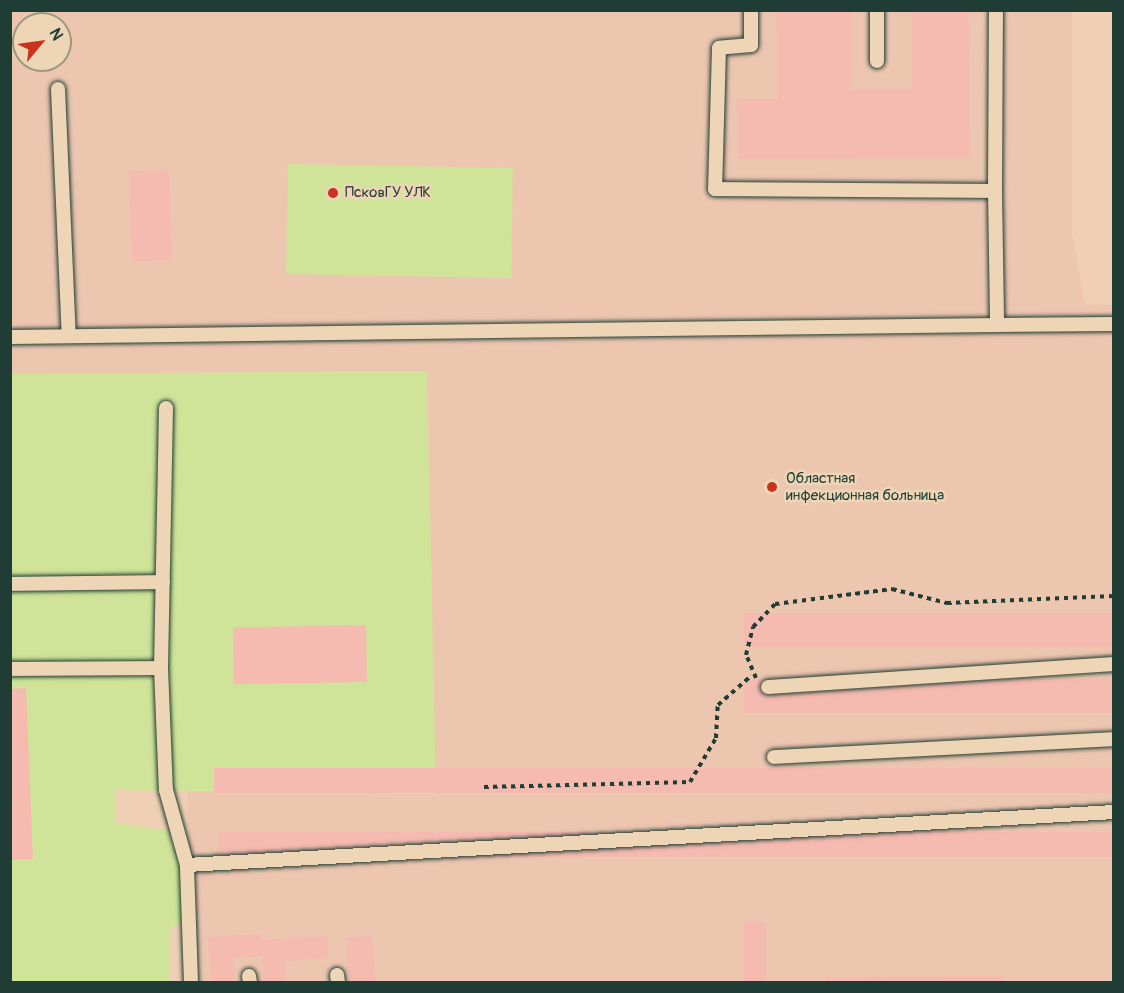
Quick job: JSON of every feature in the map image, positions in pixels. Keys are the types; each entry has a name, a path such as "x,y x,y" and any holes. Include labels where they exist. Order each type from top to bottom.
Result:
{"lane":[{"path":"751,10 751,45 719,48 715,189 995,191"},
{"path":"877,10 877,61"},
{"path":"996,10 995,191 998,325"},
{"path":"58,89 69,336"},
{"path":"10,337 1113,324"},
{"path":"166,408 161,668 166,790 187,865 191,982"},
{"path":"10,584 163,582"},
{"path":"768,687 1113,664"},
{"path":"10,669 161,668"},
{"path":"774,757 1113,739"},
{"path":"187,865 1113,812"}],"path":[{"path":"768,687 752,675 746,655 753,627 775,604 892,589 947,603 1113,596"},
{"path":"484,787 690,782 716,738 718,705 752,675"}],"shaded area":[{"path":"10,11 1072,11 1072,234 1085,304 1114,305 1113,982 194,982 187,791 436,794 427,371 11,374"}],"green space":[{"path":"288,164 513,168 511,278 286,274"},
{"path":"427,371 436,794 115,790 115,823 166,830 182,866 183,921 169,930 170,982 11,982 10,374"}],"building":[{"path":"777,10 851,10 851,89 912,89 912,10 969,10 970,158 738,159 737,99 778,99"},
{"path":"169,170 172,260 132,261 129,171"},
{"path":"744,613 1114,613 1114,647 744,647"},
{"path":"366,625 367,682 234,684 233,627"},
{"path":"744,679 1114,679 1114,713 744,713"},
{"path":"26,688 33,859 10,860 10,689"},
{"path":"214,768 1114,768 1114,793 214,793"},
{"path":"219,832 1114,832 1114,857 219,857"},
{"path":"743,922 766,922 766,982 743,982"},
{"path":"260,934 261,940 327,936 328,958 285,961 286,982 264,982 262,956 233,958 235,982 211,982 208,937"},
{"path":"372,936 375,982 349,982 346,938"},
{"path":"1003,976 1003,982 826,982 826,977"}],"place":[{"name":"ПсковГУ УЛК","path":"333,193"},
{"name":"Областная инфекционная больница","path":"772,487"}]}
